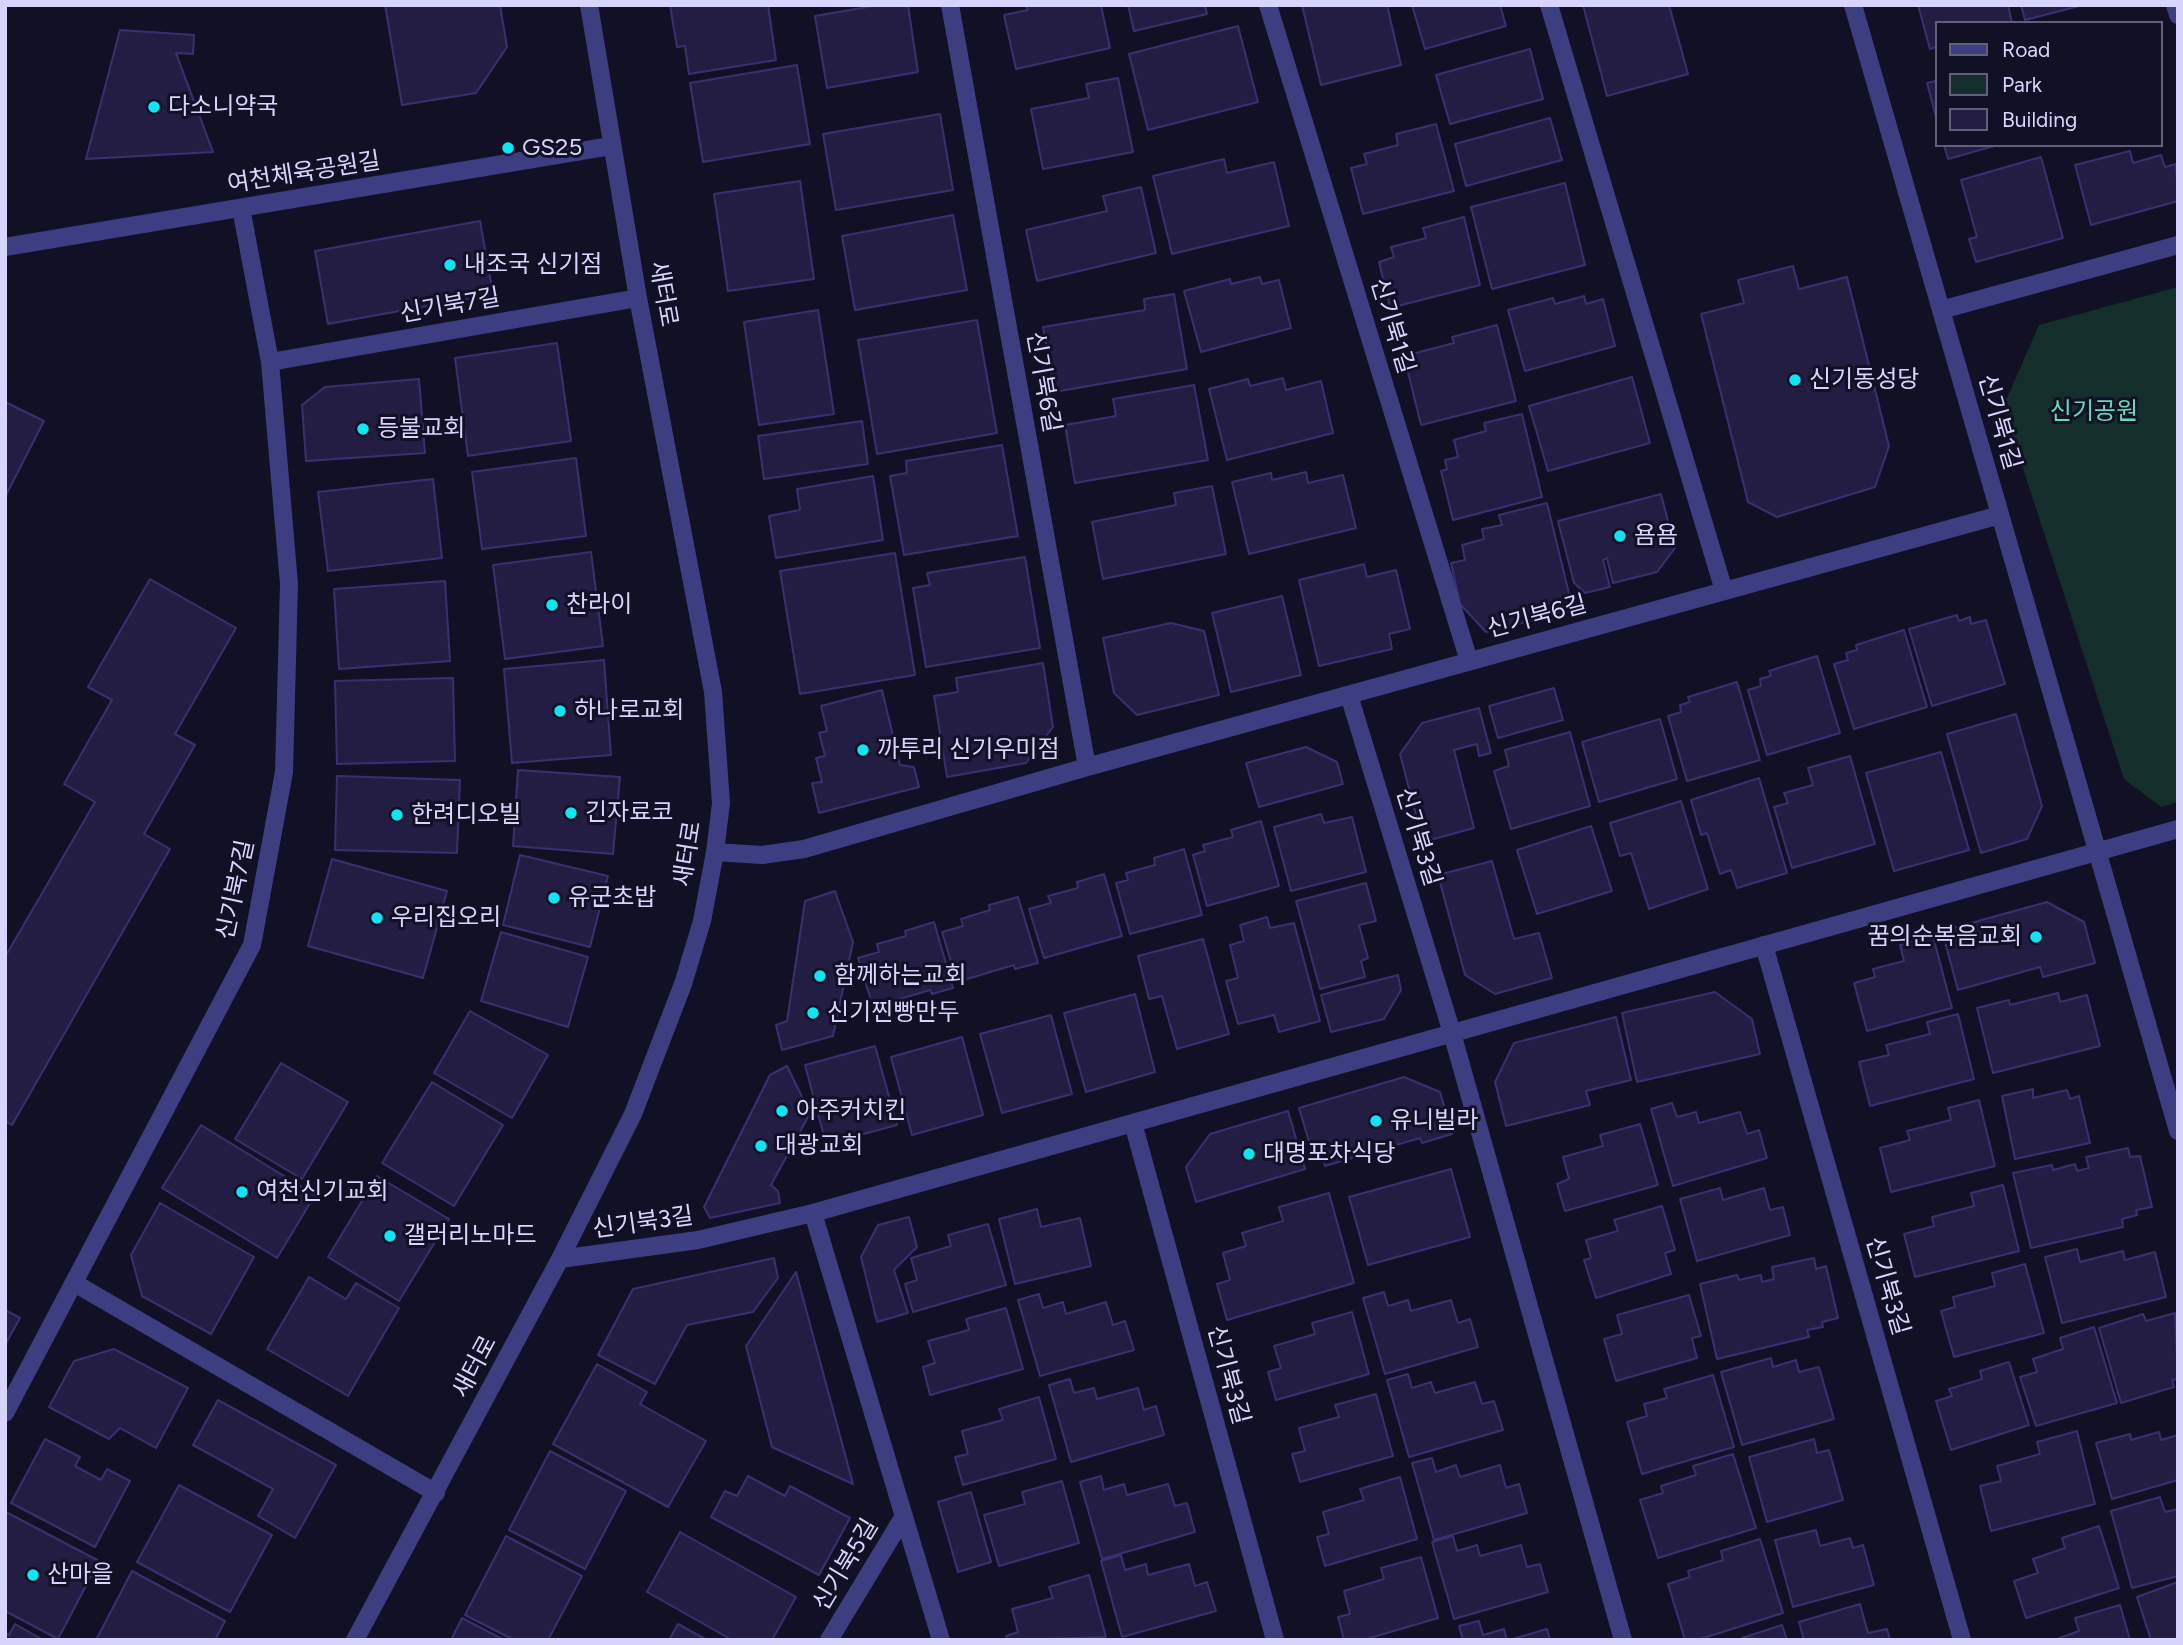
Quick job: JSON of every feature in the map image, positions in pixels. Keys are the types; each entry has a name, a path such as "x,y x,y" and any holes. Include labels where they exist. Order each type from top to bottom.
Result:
{"street":[{"name":"새터로","path":"355,1640 561,1259 634,1114 660,1047 702,921 715,852 720,803 713,692 638,298 589,5"},
{"name":"신기북6길","path":"950,5 1087,767"},
{"name":"신기북1길","path":"1268,5 1469,661"},
{"path":"1549,5 1724,592"},
{"name":"신기북1길","path":"1853,5 2097,852"},
{"path":"2175,5 2178,15"},
{"name":"여천체육공원길","path":"5,247 611,146"},
{"name":"신기북7길","path":"5,1413 76,1284 252,945 284,772 289,584 270,362 241,208"},
{"path":"1941,310 2178,245"},
{"name":"신기북7길","path":"270,362 638,298"},
{"name":"신기북6길","path":"715,852 762,855 804,849 1087,767 2000,516"},
{"name":"신기북3길","path":"1349,695 1452,1033 1623,1640"},
{"name":"신기북3길","path":"561,1259 698,1240 813,1213 2178,829"},
{"path":"2097,852 2178,1131"},
{"name":"신기북3길","path":"1765,945 1962,1640"},
{"name":"신기북3길","path":"1133,1123 1275,1640"},
{"path":"813,1213 941,1640"},
{"path":"76,1284 436,1493"},
{"name":"신기북5길","path":"830,1640 904,1516"}],"green space":[{"name":"신기공원","path":"2178,287 2178,802 2161,807 2124,779 2003,407 2039,325"}],"building":[{"path":"385,5 500,5 507,47 476,93 402,105"},
{"path":"670,5 768,5 776,60 689,74 685,46 677,47"},
{"path":"879,5 908,5 918,72 827,88 815,16"},
{"path":"1026,5 1101,5 1110,48 1016,69 1004,15 1028,10"},
{"path":"1128,5 1205,5 1207,14 1134,31"},
{"path":"1302,5 1387,5 1401,65 1321,85"},
{"path":"1412,5 1500,5 1506,26 1425,49"},
{"path":"1583,5 1669,5 1688,74 1607,96"},
{"path":"1918,5 2008,5 2012,21 1934,21 1934,48 1930,49"},
{"path":"2021,5 2083,5 2025,20"},
{"path":"1238,26 1258,102 1148,130 1129,54"},
{"path":"120,30 194,35 193,54 176,53 213,152 86,159"},
{"path":"1530,49 1543,99 1450,124 1436,75"},
{"path":"797,65 810,144 703,162 690,83"},
{"path":"1118,78 1133,152 1043,169 1031,109 1089,98 1086,84"},
{"path":"1934,81 1934,109 1927,83"},
{"path":"940,114 953,190 836,210 823,134"},
{"path":"1550,118 1562,160 1466,186 1455,144"},
{"path":"1436,124 1454,191 1363,214 1351,168 1367,164 1364,154 1398,145 1396,134"},
{"path":"1945,147 1991,147 1948,159"},
{"path":"2130,151 2133,163 2161,155 2165,167 2176,164 2178,201 2091,225 2075,165"},
{"path":"2041,157 2063,238 1976,262 1969,239 1977,237 1961,180"},
{"path":"1224,159 1227,173 1274,162 1289,226 1172,254 1153,176"},
{"path":"800,181 814,279 728,291 714,194"},
{"path":"1565,183 1585,265 1492,289 1471,207"},
{"path":"1141,187 1156,253 1037,281 1026,230 1107,211 1103,196"},
{"path":"953,215 967,290 855,310 842,236"},
{"path":"1464,217 1480,285 1390,308 1379,262 1394,257 1391,247 1426,238 1423,228"},
{"path":"480,221 493,294 328,324 315,251"},
{"name":"신기동성당","path":"1793,266 1799,289 1847,277 1889,446 1875,487 1777,517 1748,502 1701,314 1744,303 1738,280"},
{"path":"1260,277 1262,284 1279,280 1291,328 1201,352 1184,291 1230,279 1231,284"},
{"path":"1174,294 1187,369 1054,392 1043,327 1145,310 1144,299"},
{"path":"1584,296 1586,304 1603,299 1615,346 1525,371 1508,310 1553,298 1555,304"},
{"path":"818,310 834,414 759,425 744,322"},
{"path":"977,320 997,433 877,454 858,340"},
{"path":"1497,325 1516,401 1421,425 1404,356 1454,343 1452,337"},
{"path":"557,343 571,441 468,456 455,358"},
{"path":"1632,377 1650,443 1548,471 1529,406"},
{"path":"1283,378 1286,390 1321,381 1333,433 1227,460 1209,389 1248,379 1250,386"},
{"name":"등불교회","path":"419,379 425,453 306,461 302,405 325,387"},
{"path":"1194,385 1208,460 1075,483 1065,425 1116,416 1113,399"},
{"path":"5,402 44,421 5,497"},
{"path":"1522,414 1542,497 1453,520 1441,471 1447,469 1445,460 1458,457 1454,440 1486,431 1484,423"},
{"path":"862,421 868,464 764,479 758,436"},
{"path":"1002,445 1018,536 904,555 890,476 907,473 906,461"},
{"path":"576,458 586,536 482,549 472,472"},
{"path":"1306,472 1308,483 1343,475 1356,528 1249,554 1232,482 1271,473 1272,480"},
{"path":"873,476 883,540 776,558 769,516 800,510 797,489"},
{"path":"433,479 442,558 328,571 318,492"},
{"path":"1212,486 1226,554 1103,579 1092,522 1176,505 1174,493"},
{"path":"1661,494 1675,548 1657,572 1613,583 1607,558 1603,560 1610,587 1585,593 1574,583 1558,521"},
{"path":"1547,503 1573,610 1486,632 1460,604 1451,563 1465,560 1462,545 1484,539 1482,529 1502,525 1499,515"},
{"path":"591,552 603,646 505,659 493,565"},
{"path":"895,553 915,675 800,694 780,571"},
{"path":"1025,557 1040,648 926,667 913,588 930,585 927,573"},
{"path":"1364,564 1367,577 1396,570 1410,629 1389,634 1392,649 1319,666 1299,580"},
{"path":"150,579 236,628 175,734 195,745 144,834 170,849 12,1125 5,1121 5,957 95,802 64,784 112,700 88,687"},
{"path":"445,581 450,661 339,669 334,589"},
{"path":"1282,596 1301,675 1231,692 1212,613"},
{"path":"1957,615 1959,621 1970,617 1971,624 1986,620 2005,684 1932,706 1909,629"},
{"path":"1171,623 1204,631 1219,695 1137,715 1114,693 1103,638"},
{"path":"1904,630 1927,707 1854,729 1834,664 1848,660 1846,653 1857,650 1856,645"},
{"path":"1817,656 1840,733 1767,755 1748,690 1761,686 1760,679 1771,676 1769,671"},
{"path":"604,660 611,755 512,763 504,669"},
{"path":"1043,663 1053,727 1026,763 947,777 934,696 958,692 956,678"},
{"path":"453,678 455,761 337,764 335,681"},
{"path":"1737,682 1760,760 1687,781 1668,716 1681,712 1680,705 1690,702 1688,697"},
{"path":"1554,688 1563,720 1498,738 1489,706"},
{"path":"882,690 900,765 914,767 919,787 819,813 812,783 822,782 816,758 825,756 819,733 827,731 821,706"},
{"path":"1479,708 1491,753 1479,756 1477,744 1454,750 1474,828 1423,842 1400,754 1422,723"},
{"path":"2016,714 2042,806 2027,839 1981,853 1947,734"},
{"path":"1660,719 1677,779 1599,802 1582,742"},
{"path":"1570,732 1590,806 1511,829 1494,771 1509,766 1505,750"},
{"path":"1306,747 1337,762 1343,784 1259,807 1246,763"},
{"path":"1941,752 1969,850 1894,871 1866,773"},
{"path":"1850,756 1875,844 1792,868 1774,807 1788,803 1784,793 1813,785 1808,768"},
{"path":"518,770 620,777 613,854 513,846"},
{"name":"한려디오빌","path":"337,776 460,780 457,853 335,850"},
{"path":"1759,778 1787,873 1737,888 1731,870 1720,874 1707,833 1701,835 1691,800"},
{"path":"1681,801 1708,889 1649,909 1631,853 1620,856 1610,823"},
{"path":"1321,814 1324,823 1352,817 1366,872 1291,891 1274,827"},
{"path":"1261,821 1279,886 1207,906 1193,855 1205,851 1203,845 1233,837 1231,830"},
{"path":"1591,826 1612,891 1537,914 1517,850"},
{"path":"1184,849 1202,915 1130,934 1116,883 1128,880 1126,873 1155,865 1154,858"},
{"path":"520,855 608,876 590,947 503,925"},
{"path":"332,859 447,891 423,978 308,946"},
{"path":"1492,861 1514,939 1539,933 1552,978 1495,994 1465,975 1438,875"},
{"path":"1104,874 1122,936 1044,958 1029,909 1051,903 1048,896 1078,888 1077,882"},
{"path":"1366,883 1376,921 1359,925 1368,958 1361,961 1365,977 1320,989 1296,901"},
{"path":"835,891 853,942 833,1036 782,1050 776,1025 787,1021 805,901"},
{"path":"1018,897 1038,963 1015,969 1014,965 957,982 942,932 963,926 961,919 990,910 989,905"},
{"path":"2047,902 2084,922 2095,963 2043,977 2040,967 1958,990 1942,931"},
{"path":"1267,917 1270,928 1294,923 1320,1021 1279,1032 1274,1015 1238,1024 1226,981 1238,978 1230,945 1244,941 1240,925"},
{"path":"934,922 953,988 932,994 930,990 873,1007 858,958 879,952 877,944 906,936 905,931"},
{"path":"501,932 588,957 568,1027 481,1001"},
{"path":"1933,936 1952,1008 1867,1031 1854,983 1875,977 1873,969 1904,961 1900,945"},
{"path":"1203,939 1229,1034 1177,1049 1162,996 1149,999 1138,956"},
{"path":"1398,975 1401,990 1384,1019 1331,1032 1321,995"},
{"path":"1715,992 1752,1019 1760,1054 1637,1082 1622,1013"},
{"path":"2058,993 2060,1002 2087,995 2100,1046 1993,1073 1977,1008 2009,1000 2010,1005"},
{"path":"1135,994 1155,1072 1086,1092 1064,1013"},
{"path":"470,1011 548,1055 512,1118 434,1073"},
{"path":"1958,1014 1974,1079 1870,1106 1859,1062 1889,1055 1886,1045 1930,1034 1927,1022"},
{"path":"1051,1015 1072,1094 1002,1113 980,1034"},
{"path":"1616,1017 1631,1080 1586,1091 1590,1105 1506,1126 1495,1082 1514,1043"},
{"path":"962,1037 983,1115 912,1135 891,1057"},
{"path":"875,1046 897,1125 826,1144 805,1065"},
{"path":"281,1063 348,1102 302,1179 235,1139"},
{"path":"787,1066 807,1107 808,1117 771,1185 778,1191 780,1203 710,1218 704,1207 770,1075"},
{"name":"유니빌라","path":"1404,1077 1440,1092 1452,1134 1422,1143 1420,1138 1325,1166 1321,1153 1313,1155 1299,1108"},
{"path":"432,1082 503,1125 454,1206 382,1163"},
{"path":"2033,1089 2033,1098 2067,1090 2070,1099 2079,1096 2090,1143 2015,1159 2002,1096"},
{"path":"1979,1100 1995,1166 1891,1192 1880,1148 1910,1140 1907,1131 1951,1120 1948,1108"},
{"path":"1672,1103 1677,1117 1696,1112 1699,1123 1740,1112 1747,1134 1759,1130 1767,1158 1673,1186 1651,1109"},
{"path":"1288,1111 1305,1169 1196,1202 1186,1167 1210,1134"},
{"path":"1640,1124 1658,1185 1565,1211 1557,1184 1569,1179 1563,1157 1603,1146 1600,1135"},
{"path":"201,1125 315,1195 277,1258 162,1188"},
{"path":"2128,1148 2130,1157 2140,1156 2152,1207 2136,1210 2137,1215 2122,1219 2123,1227 2031,1248 2013,1173 2052,1165 2053,1170 2075,1164 2077,1171 2089,1168 2086,1157"},
{"path":"1451,1169 1470,1237 1368,1265 1349,1197"},
{"path":"377,1176 449,1219 399,1301 328,1257"},
{"path":"2003,1185 2019,1251 1915,1277 1904,1234 1934,1226 1932,1217 1974,1206 1971,1193"},
{"path":"1720,1188 1723,1200 1764,1188 1770,1210 1783,1207 1790,1235 1697,1261 1680,1199"},
{"path":"1329,1193 1354,1283 1227,1320 1217,1284 1230,1280 1223,1253 1246,1246 1242,1233 1283,1221 1279,1207"},
{"path":"160,1203 254,1257 211,1334 142,1296 131,1255"},
{"path":"1662,1206 1675,1250 1665,1253 1671,1274 1596,1298 1584,1260 1591,1258 1586,1240 1618,1231 1614,1220"},
{"path":"1037,1209 1041,1227 1080,1218 1091,1266 1015,1284 999,1219"},
{"path":"909,1217 917,1247 894,1270 908,1313 877,1322 861,1257 878,1225"},
{"path":"988,1224 1006,1285 913,1312 905,1284 917,1280 911,1258 951,1246 948,1235"},
{"path":"2077,1249 2080,1262 2123,1251 2125,1260 2155,1252 2166,1297 2062,1323 2045,1257"},
{"path":"774,1258 778,1278 753,1312 687,1325 655,1384 598,1355 633,1289"},
{"path":"1814,1258 1816,1269 1826,1266 1838,1318 1822,1322 1823,1327 1807,1330 1809,1337 1717,1359 1700,1284 1737,1275 1739,1280 1761,1275 1762,1282 1774,1279 1772,1267"},
{"path":"2025,1264 2044,1333 1954,1357 1941,1311 1955,1307 1953,1297 1995,1286 1992,1273"},
{"path":"796,1272 853,1484 772,1447 746,1346"},
{"path":"309,1277 346,1299 356,1283 399,1308 348,1396 267,1349"},
{"path":"1384,1292 1388,1306 1408,1300 1411,1311 1451,1300 1458,1323 1470,1319 1478,1347 1385,1374 1363,1298"},
{"path":"1039,1294 1043,1308 1063,1302 1066,1314 1106,1302 1113,1325 1125,1321 1134,1350 1040,1376 1018,1300"},
{"path":"1689,1295 1701,1336 1692,1338 1697,1358 1616,1381 1604,1339 1622,1334 1617,1315"},
{"path":"1006,1308 1023,1369 930,1395 923,1367 935,1363 928,1341 969,1330 966,1319"},
{"path":"5,1310 20,1318 5,1345"},
{"path":"1352,1312 1369,1374 1276,1400 1268,1372 1281,1368 1274,1346 1315,1334 1312,1323"},
{"path":"2175,1313 2178,1379 2172,1380 2174,1387 2121,1403 2099,1328 2143,1314 2146,1321"},
{"path":"2094,1327 2117,1403 2036,1426 2020,1377 2037,1372 2033,1359 2063,1349 2060,1338"},
{"path":"114,1349 188,1388 156,1448 120,1428 109,1439 49,1407 74,1361"},
{"path":"1771,1358 1773,1367 1796,1360 1799,1372 1819,1367 1834,1419 1742,1445 1721,1372"},
{"path":"2009,1362 2029,1425 1951,1450 1936,1401 1952,1396 1949,1389 1982,1379 1980,1371"},
{"path":"597,1364 647,1392 640,1404 706,1441 668,1507 553,1444"},
{"path":"1408,1374 1412,1388 1431,1382 1435,1393 1475,1382 1482,1404 1494,1401 1503,1430 1409,1457 1387,1380"},
{"path":"1713,1375 1734,1447 1642,1474 1627,1422 1647,1416 1644,1404 1667,1398 1664,1389"},
{"path":"1070,1379 1074,1393 1094,1388 1097,1399 1138,1388 1144,1410 1156,1406 1164,1435 1071,1462 1049,1385"},
{"path":"1376,1394 1393,1456 1300,1482 1292,1454 1305,1451 1299,1428 1339,1417 1335,1405"},
{"path":"1039,1397 1056,1459 963,1485 955,1457 968,1454 962,1431 1003,1420 999,1409"},
{"path":"218,1400 336,1465 295,1538 258,1516 273,1489 193,1445"},
{"path":"2077,1431 2095,1504 1991,1531 1980,1486 2001,1481 1997,1466 2040,1454 2037,1442"},
{"path":"2159,1432 2161,1440 2178,1435 2178,1480 2112,1499 2096,1443 2130,1434 2131,1440"},
{"path":"45,1439 80,1457 75,1466 101,1480 107,1469 130,1481 95,1547 11,1503"},
{"path":"1814,1439 1817,1453 1829,1450 1843,1500 1767,1522 1749,1457"},
{"path":"550,1451 626,1491 585,1569 509,1530"},
{"path":"1733,1454 1756,1528 1658,1558 1640,1500 1663,1493 1661,1486 1696,1475 1693,1466"},
{"path":"1432,1458 1436,1472 1456,1465 1460,1477 1500,1465 1506,1488 1519,1484 1527,1513 1434,1540 1412,1463"},
{"path":"748,1476 785,1496 790,1486 850,1518 819,1575 711,1517 725,1491 737,1496"},
{"path":"1101,1476 1104,1490 1124,1484 1127,1495 1168,1484 1175,1506 1187,1503 1195,1532 1102,1559 1080,1482"},
{"path":"1400,1477 1417,1539 1325,1566 1317,1537 1329,1534 1323,1512 1364,1500 1360,1489"},
{"path":"1062,1481 1079,1543 999,1566 984,1515 1025,1504 1022,1492"},
{"path":"179,1485 272,1535 230,1612 137,1562"},
{"path":"971,1492 991,1562 958,1572 938,1502"},
{"path":"2160,1497 2165,1512 2178,1509 2178,1576 2132,1588 2111,1511"},
{"path":"6,1512 99,1561 58,1639 5,1611"},
{"path":"2099,1526 2119,1588 2026,1618 2014,1581 2038,1573 2033,1559 2065,1548 2062,1538"},
{"path":"1816,1530 1820,1546 1850,1538 1853,1548 1863,1545 1874,1585 1793,1607 1775,1540"},
{"path":"680,1532 796,1597 772,1640 732,1640 647,1592"},
{"path":"506,1536 582,1576 548,1640 514,1640 465,1615"},
{"path":"1453,1536 1457,1551 1477,1545 1480,1556 1521,1545 1527,1567 1540,1564 1548,1592 1454,1619 1432,1542"},
{"path":"1760,1539 1783,1613 1697,1640 1685,1640 1668,1584 1690,1577 1688,1571 1723,1560 1721,1551"},
{"path":"1121,1555 1125,1570 1146,1564 1148,1575 1189,1564 1195,1586 1207,1582 1216,1611 1122,1637 1101,1561"},
{"path":"1421,1557 1438,1618 1363,1640 1344,1640 1338,1617 1350,1614 1344,1591 1384,1579 1381,1568"},
{"path":"132,1571 225,1621 215,1640 96,1640"},
{"path":"1089,1575 1106,1637 1007,1640 1006,1636 1018,1632 1012,1609 1053,1598 1049,1587"},
{"path":"2178,1582 2178,1640 2151,1640 2137,1597"},
{"path":"1860,1604 1868,1633 1887,1629 1890,1640 1804,1640 1799,1622"},
{"path":"2120,1605 2130,1640 2054,1640 2079,1631 2075,1618"},
{"path":"462,1618 504,1640 451,1640"},
{"path":"1479,1621 1483,1635 1504,1629 1507,1640 1463,1640 1459,1626"},
{"path":"15,1624 43,1640 5,1640 5,1633 9,1635"},
{"path":"678,1624 707,1640 669,1640"},
{"path":"1782,1625 1787,1640 1742,1638"},
{"path":"1547,1629 1550,1640 1509,1640"}],"place":[{"name":"다소니약국","path":"154,107"},
{"name":"GS25","path":"508,148"},
{"name":"내조국 신기점","path":"450,265"},
{"name":"신기동성당","path":"1795,380"},
{"name":"등불교회","path":"363,429"},
{"name":"욤욤","path":"1620,536"},
{"name":"찬라이","path":"552,605"},
{"name":"하나로교회","path":"560,711"},
{"name":"까투리 신기우미점","path":"863,750"},
{"name":"긴자료코","path":"571,813"},
{"name":"한려디오빌","path":"397,815"},
{"name":"유군초밥","path":"554,898"},
{"name":"우리집오리","path":"377,918"},
{"name":"꿈의순복음교회","path":"2036,937"},
{"name":"함께하는교회","path":"820,976"},
{"name":"신기찐빵만두","path":"813,1013"},
{"name":"아주커치킨","path":"782,1111"},
{"name":"유니빌라","path":"1376,1121"},
{"name":"대광교회","path":"761,1146"},
{"name":"대명포차식당","path":"1249,1154"},
{"name":"여천신기교회","path":"242,1192"},
{"name":"갤러리노마드","path":"390,1236"},
{"name":"산마을","path":"33,1575"}]}
